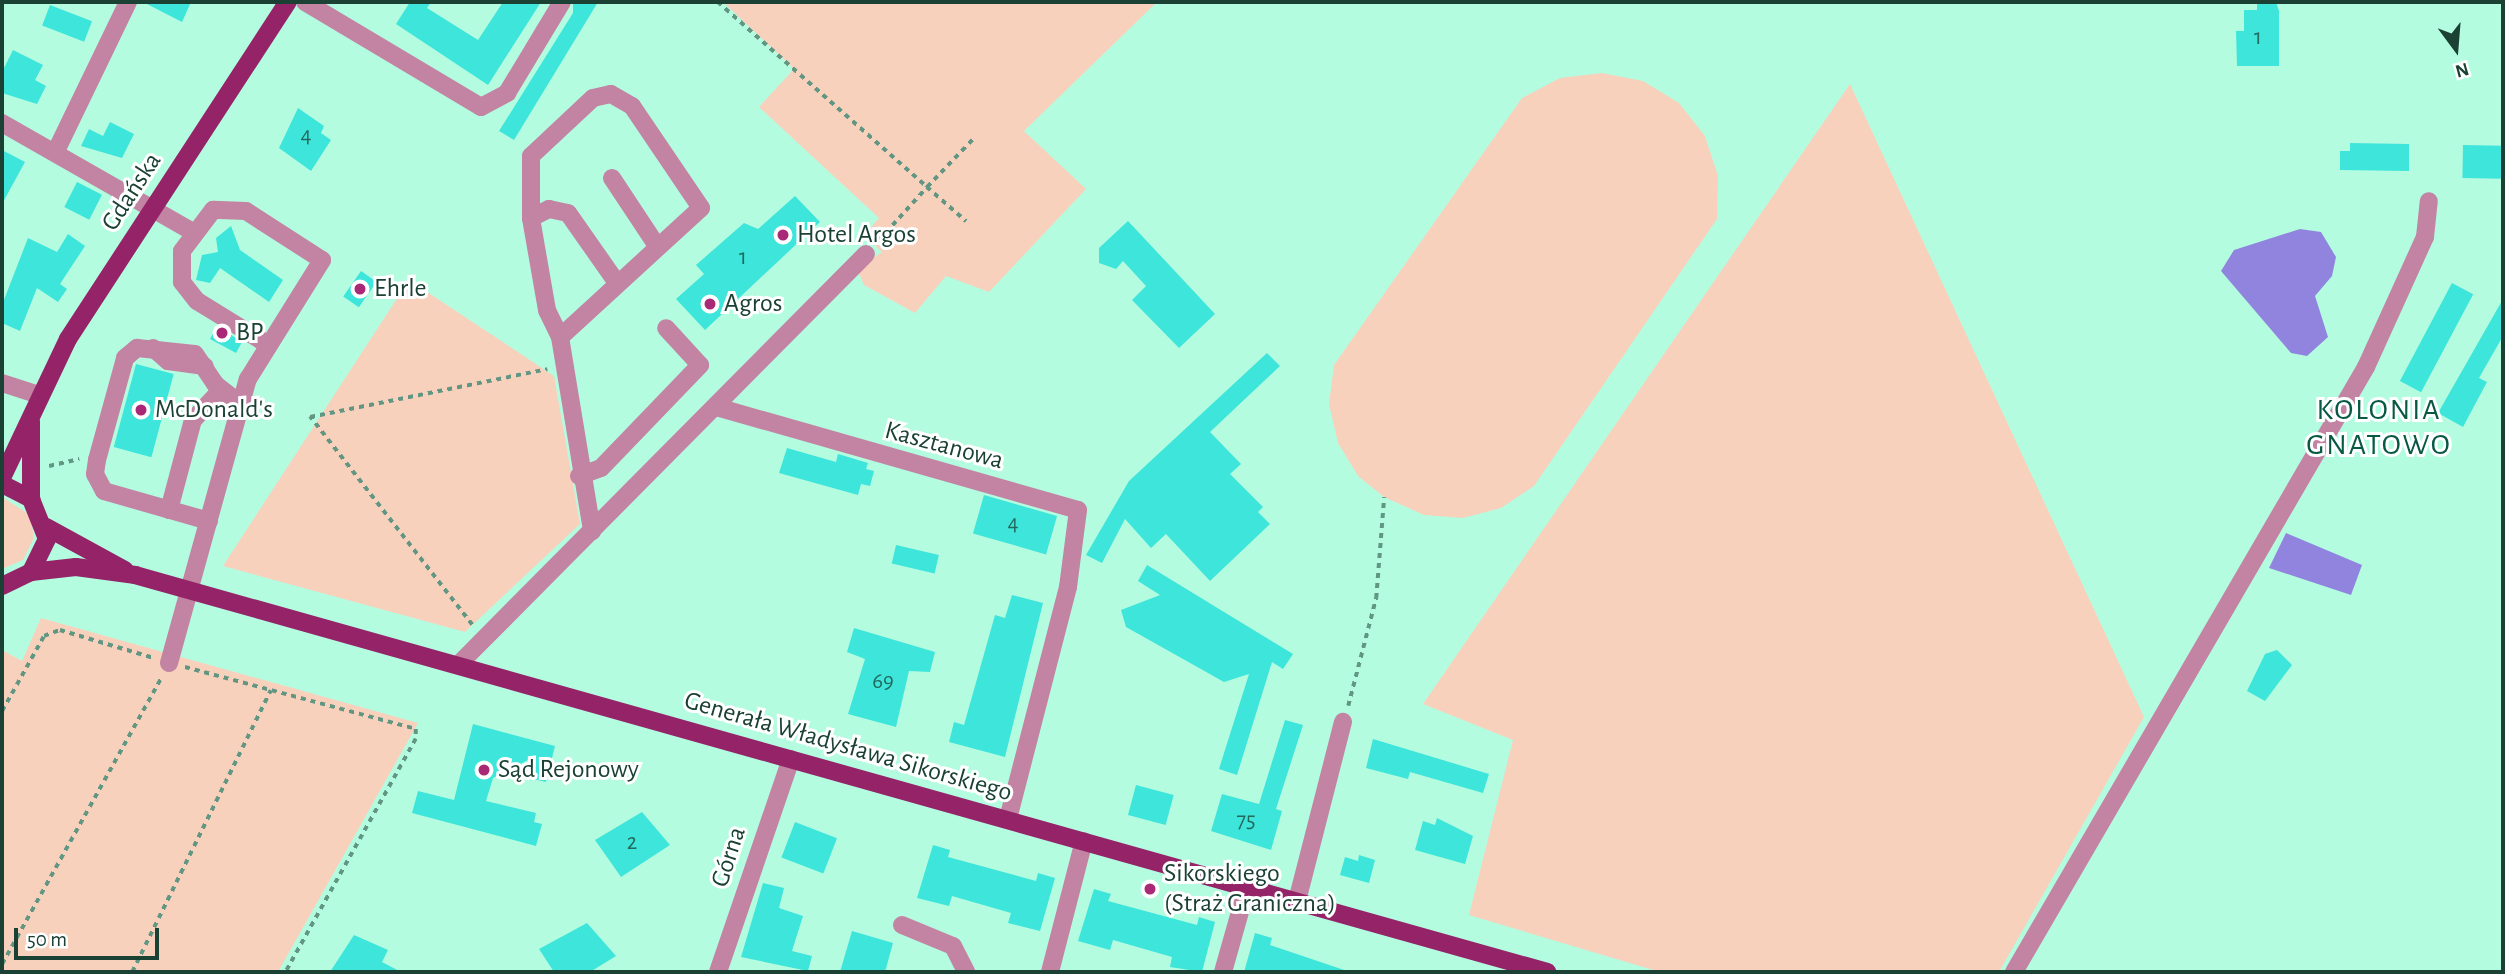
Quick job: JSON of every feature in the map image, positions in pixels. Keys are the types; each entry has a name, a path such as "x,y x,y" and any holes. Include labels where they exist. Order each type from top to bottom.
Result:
{"main road":[{"name":"Gdańska","path":"2,478 68,339 288,2"},
{"name":"Gdańska","path":"31,417 32,499"},
{"path":"2,484 32,499 46,527 44,551 31,572"},
{"name":"Generała Władysława Sikorskiego","path":"46,527 135,575"},
{"name":"Generała Władysława Sikorskiego","path":"2,586 31,572 76,567 135,575 1547,972"}],"street":[{"path":"56,151 128,2"},
{"path":"305,2 481,107 507,93 562,2"},
{"path":"560,337 701,208 632,106 611,93 593,98 531,156 531,218 547,310 560,337 579,476 592,531"},
{"path":"2,123 154,206 193,232"},
{"path":"612,178 657,246"},
{"path":"2014,972 2366,367 2425,237 2429,201"},
{"path":"169,663 191,592 241,404 267,344 321,260 238,209 213,210 193,232 179,262 186,291 267,344"},
{"path":"531,218 549,209 568,213 617,283"},
{"path":"458,666 592,531 720,408 866,254"},
{"path":"579,476 601,468 700,365 666,328"},
{"path":"209,521 104,491 95,474 125,358 137,348 181,349 205,366 220,390 241,404"},
{"path":"2,383 39,396"},
{"path":"169,510 193,420 220,390"},
{"name":"Kasztanowa","path":"720,408 969,482 1072,504 1081,518 1068,587 1008,819"},
{"path":"1297,901 1343,722"},
{"name":"Górna","path":"718,972 791,759"},
{"path":"1050,972 1084,841"},
{"path":"1223,972 1247,887"},
{"path":"902,925 953,946 966,972"}],"path":[{"path":"718,2 966,220"},
{"path":"866,254 974,138"},
{"path":"468,634 474,629 310,416 564,366"},
{"path":"49,466 98,455"},
{"path":"1343,722 1376,598 1384,497"},
{"path":"2,710 44,636 60,630 169,663 416,729 416,739 286,972"},
{"path":"2,964 169,663"},
{"path":"132,972 271,690"}],"shaded area":[{"path":"723,2 1157,2 1024,131 1086,189 989,292 946,276 915,313 864,285 857,269 882,252 864,235 879,218 759,107 794,69"},
{"path":"1602,73 1643,81 1679,103 1705,136 1718,176 1717,219 1534,486 1501,508 1463,518 1424,515 1384,497 1358,476 1338,443 1329,404 1334,365 1522,98 1560,78"},
{"path":"1850,84 2144,717 1999,972 1660,972 1469,915 1513,740 1423,704"},
{"path":"2300,229 2321,232 2336,257 2332,276 2315,296 2328,337 2307,356 2291,353 2221,271 2234,250"},
{"path":"409,280 554,376 580,524 465,632 223,566"},
{"path":"2,497 30,515 34,538 23,560 2,569"},
{"path":"2286,533 2362,565 2351,595 2269,568"},
{"path":"41,618 418,723 278,972 2,972 2,650 22,661"}],"building":[{"path":"143,2 191,2 182,22"},
{"path":"410,2 431,2 427,8 478,40 503,2 541,2 488,85 396,24"},
{"path":"573,2 598,2 514,140 499,131 573,13"},
{"path":"2257,2 2276,2 2279,11 2279,66 2237,66 2236,31 2244,31 2244,10 2257,10"},
{"path":"50,5 92,21 84,42 42,26"},
{"path":"13,50 43,65 35,80 46,86 37,104 2,93 2,72"},
{"path":"298,108 324,126 321,133 331,140 311,171 279,148"},
{"path":"110,122 134,134 122,158 81,146 89,129 103,136"},
{"path":"2350,143 2409,144 2409,171 2340,170 2340,151 2350,151"},
{"path":"2463,145 2503,146 2502,179 2462,178"},
{"path":"2,150 25,162 2,204"},
{"path":"77,182 102,195 89,220 64,207"},
{"path":"795,196 820,222 705,330 676,299 704,274 696,265 744,223 758,229"},
{"path":"1128,221 1215,314 1179,348 1132,300 1146,286 1123,261 1116,269 1099,263 1099,248"},
{"path":"231,226 240,250 283,280 269,302 220,268 210,283 196,280 202,255 218,252 216,238"},
{"path":"68,234 85,246 60,284 67,289 58,302 37,288 20,331 2,323 2,305 28,238 57,252"},
{"name":"Ehrle","path":"361,271 377,282 359,307 343,296"},
{"path":"2452,283 2473,294 2421,392 2400,381"},
{"path":"2503,299 2503,336 2479,378 2487,382 2463,427 2438,413"},
{"name":"BP","path":"217,326 242,342 236,353 210,339"},
{"path":"1267,353 1280,366 1210,432 1241,464 1230,474 1263,507 1258,512 1270,524 1210,581 1166,534 1151,548 1125,519 1102,563 1086,555 1129,481"},
{"name":"McDonald's","path":"136,364 174,374 151,457 114,447"},
{"path":"787,448 836,462 838,454 868,463 866,469 874,471 870,486 861,484 858,495 779,473"},
{"path":"984,495 1057,516 1046,554 973,533"},
{"path":"896,545 939,555 935,573 892,564"},
{"path":"1147,565 1293,654 1283,669 1272,662 1237,775 1219,769 1249,674 1224,682 1126,627 1121,610 1160,595 1138,581"},
{"path":"1012,595 1043,603 1005,757 949,742 954,722 964,725 995,615 1005,618"},
{"path":"854,628 935,652 930,672 909,671 896,727 848,714 865,659 847,652"},
{"path":"2277,650 2292,665 2265,701 2247,691 2265,654"},
{"path":"1285,720 1303,725 1276,809 1282,811 1271,850 1211,831 1222,794 1259,804"},
{"path":"473,724 555,746 546,782 525,777 530,759 493,778 486,801 536,813 534,822 542,824 536,846 412,813 418,791 454,800"},
{"path":"1373,739 1489,774 1483,793 1410,772 1408,779 1366,768"},
{"path":"1136,785 1174,795 1166,825 1128,815"},
{"path":"642,812 670,845 621,877 595,840"},
{"path":"1437,818 1473,836 1465,864 1415,850 1423,821 1435,825"},
{"path":"795,822 837,838 823,874 781,857"},
{"path":"933,845 950,850 948,857 1036,881 1038,873 1055,878 1040,931 1008,923 1011,913 952,896 949,906 917,898"},
{"path":"1359,855 1375,860 1369,883 1340,875 1345,857 1358,861"},
{"path":"763,883 784,888 779,908 803,916 792,951 812,956 808,971 741,957"},
{"path":"1094,889 1111,894 1108,901 1197,925 1199,917 1215,922 1202,972 1170,967 1172,957 1113,940 1110,950 1078,941"},
{"path":"587,923 616,956 590,972 554,972 539,949"},
{"path":"852,931 893,943 885,972 840,972"},
{"path":"1255,933 1272,938 1270,945 1350,972 1244,972"},
{"path":"354,935 388,950 382,962 401,972 330,972"}],"place":[{"name":"Hotel Argos","path":"783,235"},
{"name":"Ehrle","path":"360,289"},
{"name":"Agros","path":"710,304"},
{"name":"BP","path":"222,333"},
{"name":"McDonald's","path":"141,410"},
{"name":"Sąd Rejonowy","path":"484,770"},
{"name":"Sikorskiego (Straż Graniczna)","path":"1150,889"}],"district":[{"name":"KOLONIA GNATOWO","path":"2379,427"}]}
